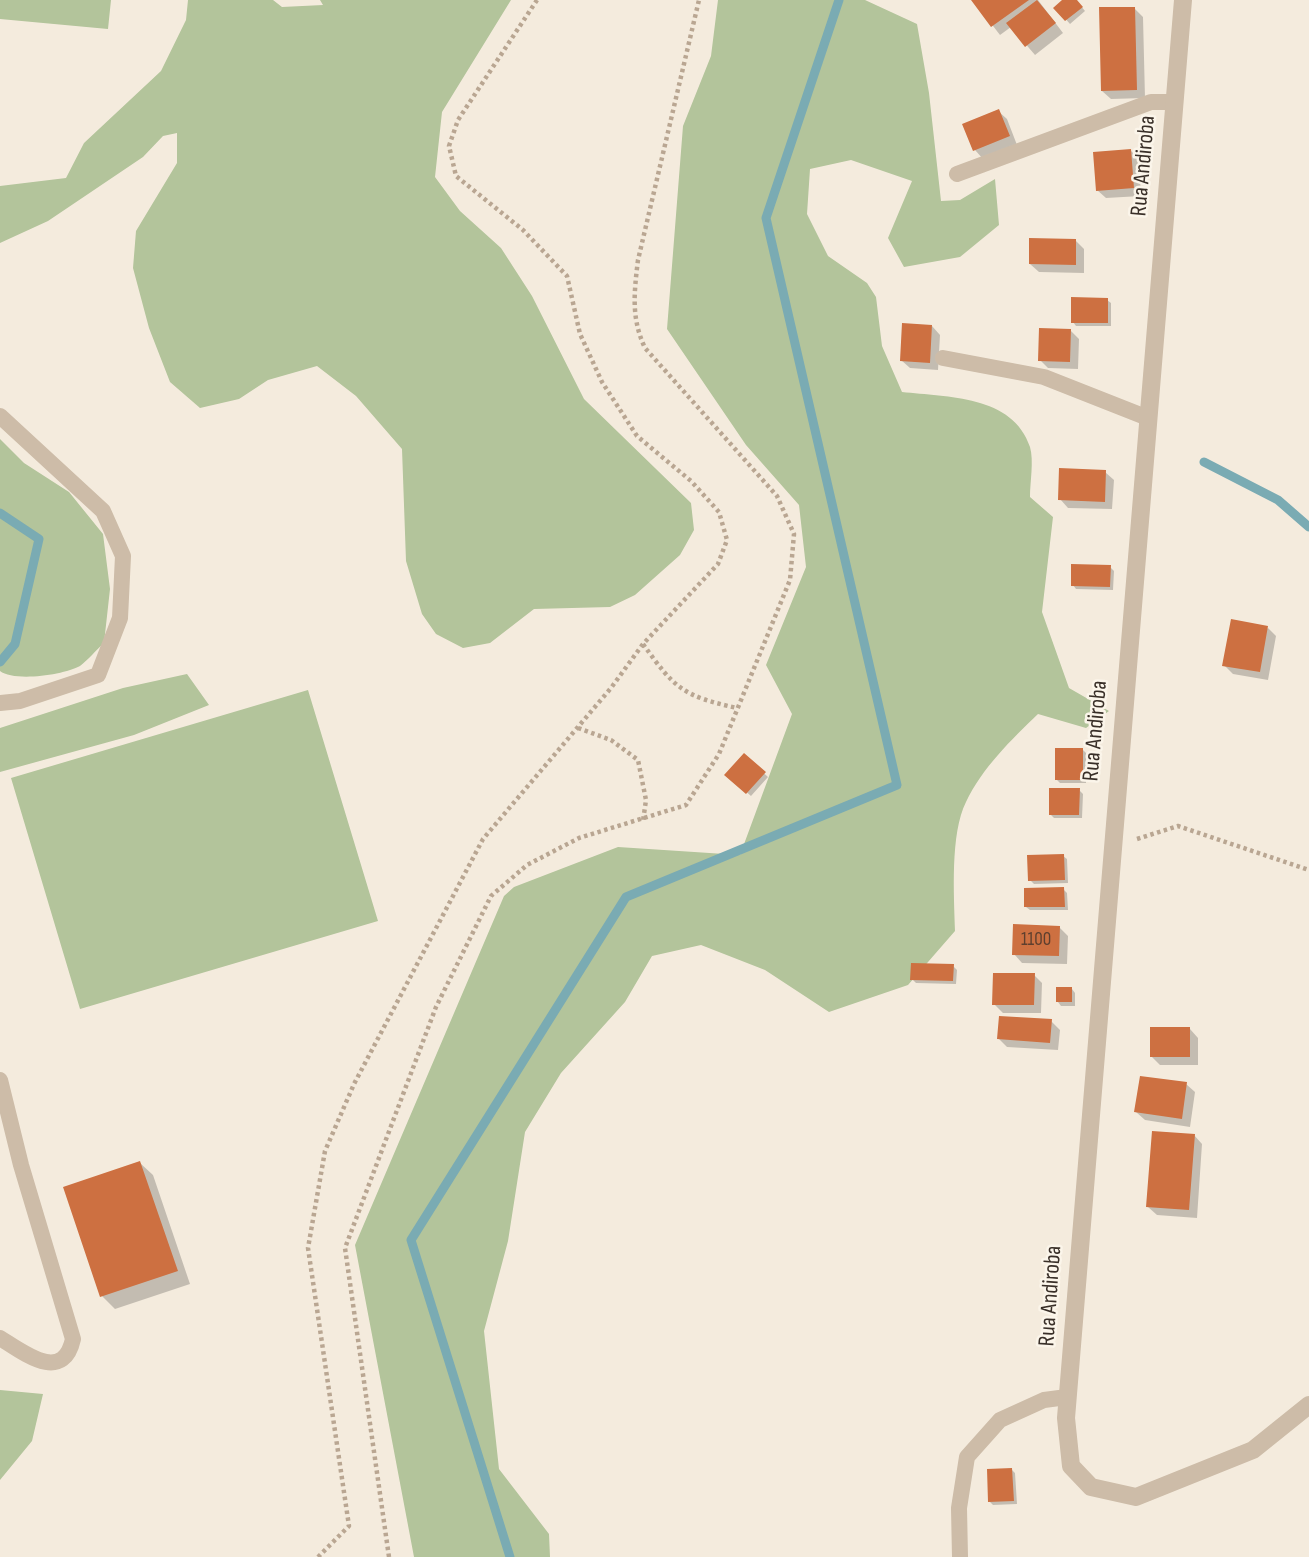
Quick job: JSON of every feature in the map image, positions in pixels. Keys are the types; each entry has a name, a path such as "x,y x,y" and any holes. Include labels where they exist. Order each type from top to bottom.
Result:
{"street":[{"name":"Rua Andiroba","path":"1183,0 1110,847 1067,1398 1066,1418 1071,1466 1091,1487 1136,1497 1253,1450 1309,1405"}],"lane":[{"path":"957,174 1151,102 1174,102"},
{"path":"943,358 1044,377 1148,418"},
{"path":"0,416 103,511 124,556 120,618 98,675 20,701 0,702"},
{"path":"0,1080 21,1165 73,1339 69,1353 61,1361 48,1363 29,1357 0,1338"},
{"path":"960,1557 959,1508 967,1457 1000,1420 1044,1400 1067,1398"}],"path":[{"path":"318,1557 349,1526 309,1248 325,1151 354,1084 483,839 578,728 643,644 718,564 727,540 719,512 691,481 637,436 602,382 580,334 567,276 523,230 457,176 449,146 458,120 537,0"},
{"path":"389,1557 345,1248 436,1007 491,896 527,865 579,838 643,821 686,805 719,754 790,580 794,534 777,496 645,348 636,329 633,304 638,260 699,0"},
{"path":"643,644 671,683 698,699 737,708"},
{"path":"578,728 611,740 638,760 646,800 643,821"},
{"path":"1110,847 1178,826 1309,870"}],"green space":[{"path":"0,0 111,0 108,29 0,19"},
{"path":"188,0 273,0 282,7 323,5 320,0 511,0 442,112 435,177 460,211 501,248 532,296 584,399 691,503 694,530 680,555 635,595 610,607 534,609 490,643 463,648 436,634 422,614 406,561 402,449 356,396 317,366 268,380 239,399 200,408 170,382 149,328 133,268 136,231 177,163 177,133 163,136 143,157 48,221 0,243 0,186 66,178 84,143 161,71 186,20"},
{"path":"718,0 865,0 917,24 929,93 941,201 960,200 995,179 999,225 960,257 904,267 888,238 912,181 851,160 810,169 807,214 828,256 867,283 876,297 882,346 902,392 976,402 1009,417 1021,430 1031,453 1030,497 1053,517 1042,612 1069,688 1109,711 1086,728 1038,714 980,777 966,802 957,831 954,865 955,931 908,985 829,1012 765,970 701,945 652,956 625,1002 561,1073 525,1132 508,1241 484,1331 499,1469 549,1534 550,1557 414,1557 355,1245 504,896 514,887 618,847 740,855 792,714 766,665 806,567 799,505 746,445 667,329 683,126 711,56"},
{"path":"0,439 24,463 69,492 103,534 110,589 104,643 80,666 63,672 27,677 0,671"},
{"path":"187,674 209,705 134,735 0,772 0,728 123,688"},
{"path":"308,690 378,921 80,1009 11,778"},
{"path":"0,1390 43,1394 32,1441 0,1480"}],"building":[{"path":"971,0 1029,0 991,27"},
{"path":"1037,0 1056,23 1025,47 1006,23"},
{"path":"1062,0 1077,0 1083,7 1065,21 1053,8"},
{"path":"1099,7 1135,7 1137,90 1101,91"},
{"path":"999,109 1010,136 973,151 962,124"},
{"path":"1131,149 1134,188 1096,191 1093,152"},
{"path":"1029,238 1076,239 1076,265 1029,264"},
{"path":"1071,297 1108,298 1108,323 1071,323"},
{"path":"902,323 932,325 930,363 900,361"},
{"path":"1039,328 1071,329 1070,362 1038,361"},
{"path":"1059,468 1106,470 1105,502 1058,500"},
{"path":"1071,564 1111,565 1110,587 1071,586"},
{"path":"1231,619 1268,626 1260,672 1222,666"},
{"path":"1055,748 1083,748 1083,780 1055,780"},
{"path":"744,753 766,772 746,794 724,775"},
{"path":"1049,788 1080,788 1079,815 1049,815"},
{"path":"1064,854 1065,880 1028,881 1027,855"},
{"path":"1064,887 1065,907 1024,907 1024,888"},
{"path":"1013,924 1060,926 1059,956 1012,955"},
{"path":"911,963 954,964 953,981 910,980"},
{"path":"993,973 1035,973 1034,1005 992,1005"},
{"path":"1056,987 1072,987 1072,1002 1056,1002"},
{"path":"999,1016 1052,1019 1050,1043 997,1039"},
{"path":"1150,1027 1190,1027 1190,1057 1150,1057"},
{"path":"1140,1076 1187,1082 1182,1119 1134,1112"},
{"path":"1152,1131 1195,1134 1189,1210 1146,1207"},
{"path":"140,1161 178,1271 100,1297 63,1187"},
{"path":"1012,1468 1014,1501 988,1502 987,1469"}],"waterway":[{"path":"510,1557 411,1240 626,897 897,785 766,218 839,0"},
{"path":"1204,462 1278,500 1309,527"},
{"path":"0,513 39,539 15,644 0,662"}]}
